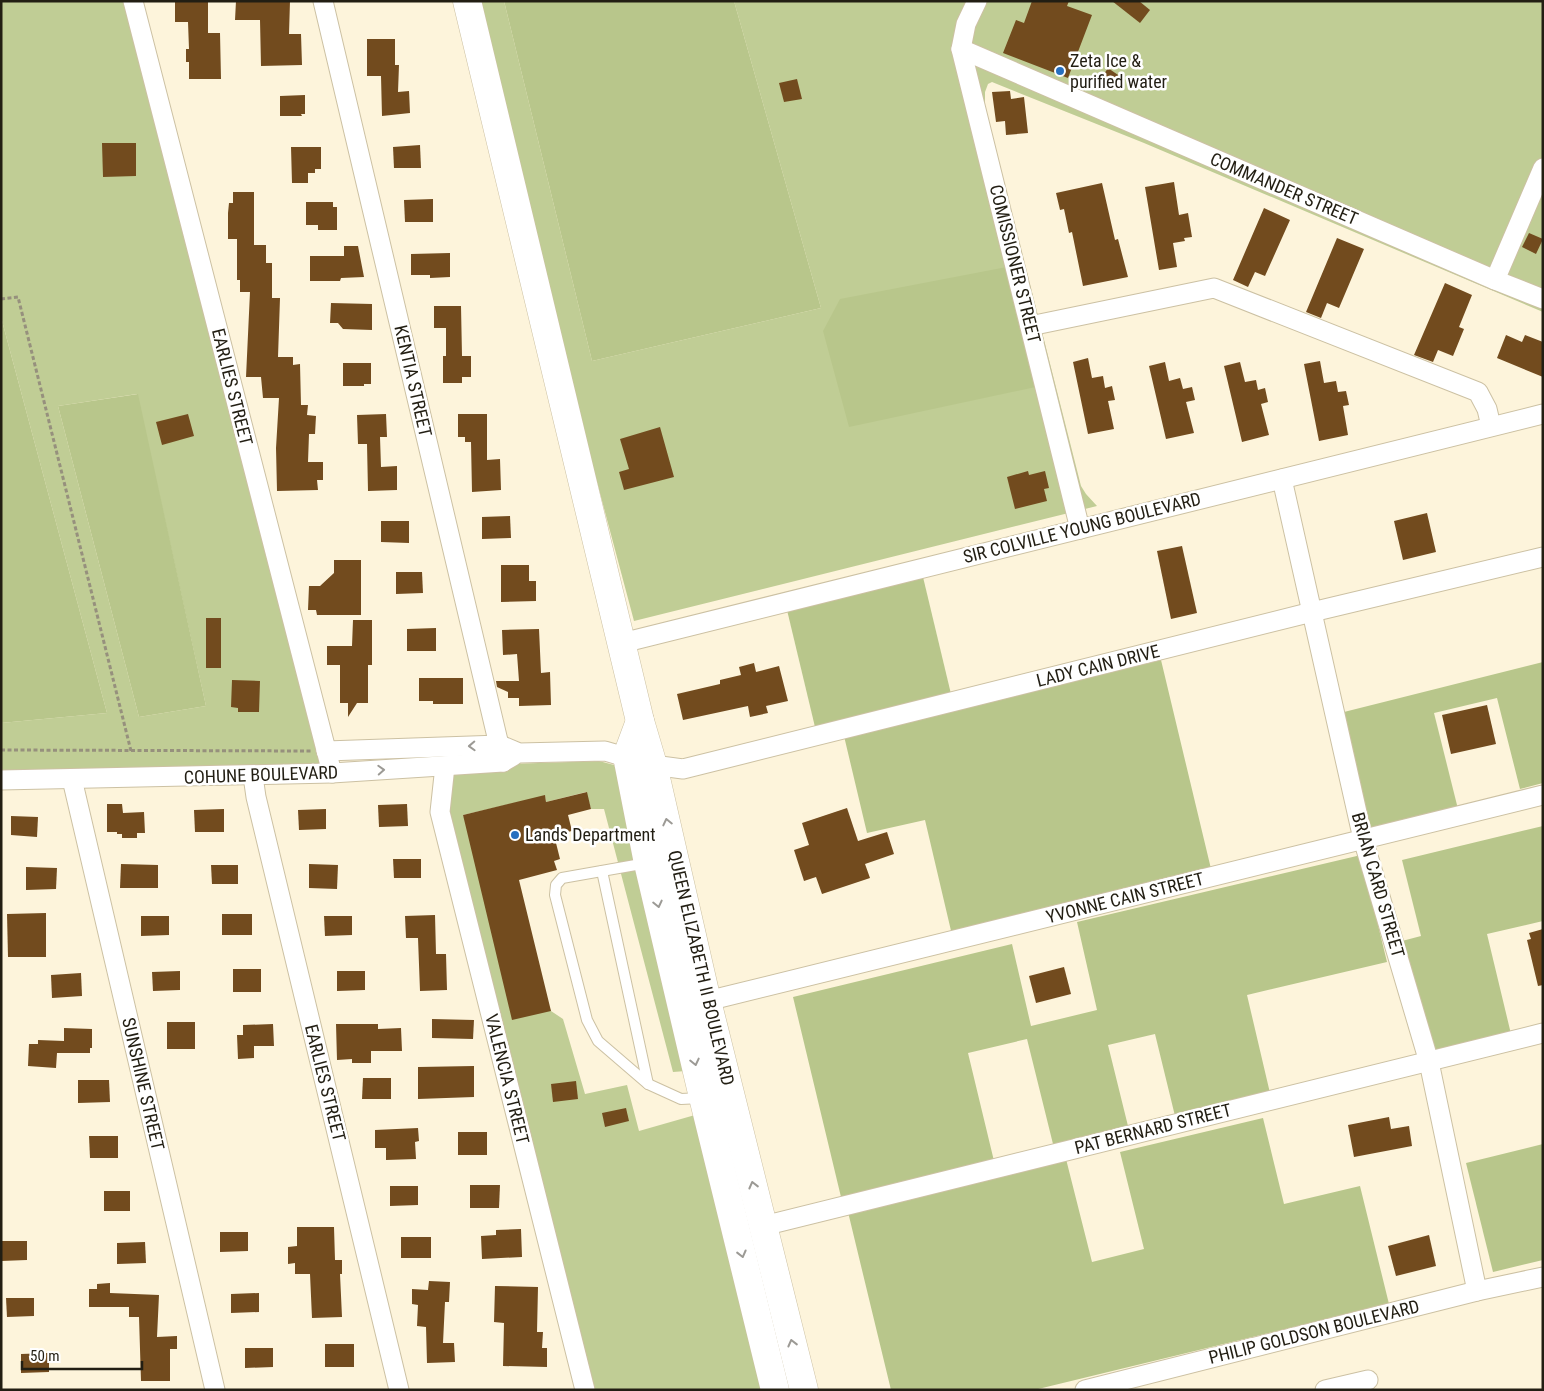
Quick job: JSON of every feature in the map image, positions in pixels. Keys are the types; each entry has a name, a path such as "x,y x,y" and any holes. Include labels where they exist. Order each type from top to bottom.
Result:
{"street":[{"name":"EARLIES STREET","path":"133,1 332,773"},
{"name":"KENTIA STREET","path":"323,1 507,753"},
{"name":"QUEEN ELIZABETH II BOULEVARD","path":"467,1 640,721 654,765 707,1001 804,1390"},
{"name":"COMISSIONER STREET","path":"976,1 966,24 961,49 1080,528"},
{"name":"COMMANDER STREET","path":"961,49 1543,299"},
{"path":"1495,280 1543,168"},
{"path":"1030,326 1214,288 1478,392 1487,409 1491,426"},
{"name":"SIR COLVILLE YOUNG BOULEVARD","path":"622,643 1543,414"},
{"name":"BRIAN CARD STREET","path":"1282,479 1364,839 1428,1062 1477,1291"},
{"name":"LADY CAIN DRIVE","path":"627,756 654,765 682,769 1312,612 1543,557"},
{"path":"627,756 640,721"},
{"name":"COHUNE BOULEVARD","path":"326,751 507,753 605,751 627,756"},
{"name":"COHUNE BOULEVARD","path":"1,780 332,773 445,766 507,753"},
{"name":"QUEEN ELIZABETH II BOULEVARD","path":"627,756 648,863 703,1097 776,1390"},
{"name":"VALENCIA STREET","path":"445,766 440,812 585,1390"},
{"name":"EARLIES STREET","path":"253,776 258,806 399,1390"},
{"name":"SUNSHINE STREET","path":"72,779 215,1390"},
{"name":"YVONNE CAIN STREET","path":"707,1001 1543,796"},
{"path":"648,863 675,858"},
{"name":"PAT BERNARD STREET","path":"763,1226 1543,1033"},
{"path":"703,1097 730,1092"},
{"name":"PHILIP GOLDSON BOULEVARD","path":"1086,1390 1477,1291 1543,1277"},
{"path":"1325,1390 1368,1380"}],"lane":[{"path":"648,863 562,878 556,885 555,895 587,1020 598,1041 648,1084 681,1099 703,1097"},
{"path":"602,871 648,1084"}],"path":[{"path":"1,299 18,297 131,751"},
{"path":"1,750 326,751"}],"green space":[{"path":"1,1 133,1 332,773 1,778 1,723 107,713 1,317","holes":["137,394 206,706 139,717 58,406"]},
{"path":"469,1 504,1 592,361 821,308 734,1 1543,1 1543,312 1144,143 992,82 988,84 985,92 985,107 1081,486 1097,506 634,621"},
{"path":"504,1 734,1 821,308 592,361"},
{"path":"1012,266 1045,385 849,427 823,331 840,299"},
{"path":"1,317 107,713 1,723"},
{"path":"138,394 206,706 139,717 58,406"},
{"path":"923,577 951,694 815,727 787,610"},
{"path":"1161,660 1212,873 952,935 925,820 867,833 844,736"},
{"path":"1543,662 1543,783 1520,789 1497,698 1434,713 1458,809 1370,831 1340,713"},
{"path":"599,761 614,765 620,779 686,1071 673,1072 604,809 591,809 586,792 546,802 545,796 463,815 551,1011 563,1019 585,1094 627,1085 639,1131 695,1115 772,1390 585,1390 440,812 445,766"},
{"path":"1543,826 1543,921 1487,934 1511,1034 1429,1054 1402,941 1421,936 1402,860"},
{"path":"1361,855 1387,962 1247,995 1270,1093 1175,1116 1155,1034 1108,1045 1128,1126 1053,1144 1027,1039 968,1053 994,1161 841,1197 793,997 1012,944 1031,1026 1097,1010 1077,922"},
{"path":"1263,1118 1284,1204 1360,1186 1389,1304 1034,1390 891,1390 848,1212 1066,1159 1092,1262 1144,1249 1120,1152"},
{"path":"1543,1144 1543,1260 1493,1272 1466,1163"}],"building":[{"path":"175,1 208,1 208,33 220,33 221,79 189,79 189,62 186,62 186,49 189,49 188,22 175,22"},
{"path":"236,1 290,1 289,34 301,34 302,65 261,66 260,20 235,20"},
{"path":"1032,1 1069,1 1067,6 1092,15 1068,78 1003,53 1016,20 1024,23"},
{"path":"1112,1 1139,1 1150,10 1140,23"},
{"path":"367,39 395,39 395,65 399,65 398,92 409,91 410,113 382,116 381,76 367,76"},
{"path":"1108,68 1121,77 1112,89 1100,80"},
{"path":"797,79 802,99 784,102 779,83"},
{"path":"1010,91 1011,99 1024,97 1028,133 1006,135 1005,121 996,122 992,92"},
{"path":"305,95 305,114 301,114 302,116 280,116 280,96"},
{"path":"102,143 136,143 136,176 103,177"},
{"path":"420,145 421,168 394,168 393,147"},
{"path":"291,147 321,147 321,169 315,169 315,173 308,173 308,183 292,183"},
{"path":"1174,182 1179,215 1188,213 1192,237 1184,238 1185,241 1173,243 1177,267 1159,270 1145,187"},
{"path":"1102,183 1115,240 1118,239 1128,277 1083,286 1072,232 1069,233 1064,209 1060,210 1056,193"},
{"path":"233,192 254,192 254,245 266,245 266,263 272,263 272,298 280,298 278,357 293,357 293,365 300,364 301,405 308,405 307,415 316,416 315,434 309,434 308,462 323,462 323,480 317,480 318,490 277,491 276,448 279,398 263,398 261,377 246,377 250,292 240,292 240,280 237,280 237,239 228,239 229,203 233,203"},
{"path":"433,199 433,222 405,222 404,200"},
{"path":"306,202 333,202 333,207 337,207 337,230 318,230 318,225 306,225"},
{"path":"1264,208 1290,220 1265,276 1255,272 1248,287 1233,280"},
{"path":"1529,233 1543,239 1536,254 1522,247"},
{"path":"1337,238 1364,249 1339,308 1327,303 1321,318 1306,312"},
{"path":"344,246 358,246 364,277 341,278 340,281 310,281 310,256 344,256"},
{"path":"450,253 450,277 430,278 430,275 411,275 411,254"},
{"path":"1445,283 1472,295 1459,327 1464,329 1453,356 1438,350 1433,362 1414,355"},
{"path":"331,303 372,304 372,330 343,329 338,323 330,323"},
{"path":"434,306 461,306 462,356 471,356 471,377 462,377 462,383 443,383 443,356 446,356 446,328 434,328"},
{"path":"1506,335 1522,342 1525,335 1543,342 1543,377 1497,358"},
{"path":"1088,358 1092,378 1103,376 1105,388 1112,386 1115,400 1108,401 1114,429 1088,434 1073,362"},
{"path":"1320,361 1324,383 1336,381 1338,392 1346,391 1349,405 1343,406 1348,435 1319,441 1304,364"},
{"path":"1165,362 1169,381 1180,378 1183,389 1192,387 1195,400 1186,402 1194,433 1166,439 1149,366"},
{"path":"1240,362 1245,382 1256,380 1258,390 1265,388 1268,402 1261,404 1269,435 1242,442 1224,366"},
{"path":"343,363 371,363 371,384 343,386"},
{"path":"188,414 194,436 162,445 156,422"},
{"path":"386,414 387,437 380,437 381,467 397,466 397,490 368,491 367,444 358,444 357,415"},
{"path":"458,414 487,414 487,460 500,459 501,490 472,492 471,442 465,442 465,437 458,437"},
{"path":"660,427 674,477 624,490 619,472 629,469 620,439"},
{"path":"1028,471 1029,475 1045,471 1049,488 1044,489 1047,501 1015,509 1007,477"},
{"path":"1427,513 1436,552 1403,560 1394,521"},
{"path":"510,516 511,538 482,539 482,517"},
{"path":"381,521 409,521 409,543 381,542"},
{"path":"1182,546 1197,613 1171,619 1157,551"},
{"path":"334,560 361,560 361,615 317,615 316,610 308,610 309,586 320,586 334,573"},
{"path":"501,565 529,565 529,581 536,581 536,601 501,602"},
{"path":"396,572 422,572 423,593 396,594"},
{"path":"206,618 221,618 221,668 206,668"},
{"path":"353,620 372,620 372,665 368,665 368,703 357,703 348,717 348,703 340,703 340,665 327,665 327,646 352,646"},
{"path":"436,628 436,651 407,651 407,629"},
{"path":"539,629 541,673 550,672 551,705 519,706 519,698 508,698 508,692 497,687 496,681 519,681 517,654 503,655 502,630"},
{"path":"754,663 756,672 779,666 788,701 766,706 768,713 750,717 748,706 683,720 677,694 720,684 720,680 741,675 739,667"},
{"path":"419,678 463,678 463,704 433,704 433,701 419,701"},
{"path":"232,680 260,681 259,712 238,712 238,708 231,707"},
{"path":"1487,705 1496,744 1451,754 1442,715"},
{"path":"587,792 591,809 568,815 572,831 562,833 563,838 555,839 560,859 554,861 557,870 519,880 551,1011 512,1020 463,815 545,795 546,802"},
{"path":"107,804 122,804 123,813 144,812 145,833 137,833 137,838 122,838 122,834 117,834 117,832 107,832"},
{"path":"407,804 408,826 379,827 378,805"},
{"path":"847,808 858,841 887,832 894,854 865,864 870,878 822,894 816,877 804,881 794,850 809,845 802,823"},
{"path":"224,809 224,832 195,832 194,810"},
{"path":"326,809 326,829 299,830 298,810"},
{"path":"11,816 38,817 37,837 11,835"},
{"path":"393,859 421,859 421,878 394,878"},
{"path":"121,864 158,865 158,888 120,888"},
{"path":"309,864 338,865 337,889 309,888"},
{"path":"211,865 238,865 238,884 212,884"},
{"path":"26,867 57,868 56,889 26,890"},
{"path":"46,913 46,957 8,957 7,914"},
{"path":"222,914 252,914 252,935 222,935"},
{"path":"435,915 436,954 446,954 447,990 420,991 418,938 406,938 405,916"},
{"path":"141,916 169,916 169,935 141,936"},
{"path":"324,916 352,916 352,935 325,936"},
{"path":"1543,929 1543,985 1538,986 1527,940 1531,939 1529,933"},
{"path":"1064,967 1071,994 1036,1003 1029,976"},
{"path":"233,969 261,969 261,992 233,992"},
{"path":"180,971 180,990 153,991 152,972"},
{"path":"337,971 365,971 365,990 337,991"},
{"path":"81,973 82,996 52,998 51,975"},
{"path":"432,1019 474,1020 473,1039 432,1038"},
{"path":"167,1022 195,1022 195,1049 167,1049"},
{"path":"273,1024 274,1046 254,1046 254,1058 238,1059 237,1035 243,1035 243,1025"},
{"path":"336,1024 378,1024 378,1029 401,1028 402,1051 371,1051 371,1063 352,1063 352,1059 337,1060"},
{"path":"64,1028 92,1029 92,1048 90,1048 90,1053 57,1053 56,1068 28,1066 29,1044 38,1044 38,1040 64,1041"},
{"path":"474,1066 474,1097 418,1099 418,1067"},
{"path":"363,1078 391,1078 391,1099 362,1099"},
{"path":"78,1080 109,1080 110,1102 78,1103"},
{"path":"576,1081 578,1099 553,1102 551,1084"},
{"path":"626,1108 629,1121 605,1127 602,1113"},
{"path":"1389,1117 1391,1129 1409,1126 1412,1146 1354,1157 1348,1125"},
{"path":"418,1128 419,1141 415,1142 416,1159 386,1160 386,1148 375,1148 375,1130"},
{"path":"458,1132 487,1132 487,1155 458,1155"},
{"path":"89,1136 118,1136 118,1158 90,1158"},
{"path":"470,1185 500,1185 499,1208 470,1208"},
{"path":"390,1186 418,1186 418,1205 390,1206"},
{"path":"104,1191 130,1191 130,1211 104,1211"},
{"path":"297,1227 334,1227 335,1260 342,1260 342,1274 340,1274 342,1317 312,1318 310,1274 295,1274 295,1263 288,1264 288,1247 297,1246"},
{"path":"521,1229 522,1257 482,1259 481,1236 496,1235 496,1230"},
{"path":"220,1232 248,1232 248,1251 220,1252"},
{"path":"1429,1235 1436,1266 1396,1276 1388,1246"},
{"path":"401,1237 431,1237 431,1258 401,1258"},
{"path":"1,1241 27,1241 27,1260 1,1261"},
{"path":"145,1242 146,1263 117,1264 117,1243"},
{"path":"429,1281 450,1282 449,1302 445,1302 443,1343 454,1343 455,1362 427,1363 426,1327 417,1326 418,1305 412,1304 412,1289 428,1290"},
{"path":"110,1283 110,1293 159,1295 157,1337 177,1336 177,1349 170,1349 170,1381 141,1381 139,1317 129,1317 129,1307 89,1307 89,1289 97,1289 97,1284"},
{"path":"495,1286 538,1287 537,1332 543,1332 542,1348 547,1348 547,1367 503,1366 504,1323 494,1322"},
{"path":"259,1293 259,1312 231,1313 231,1294"},
{"path":"6,1298 34,1298 34,1316 7,1317"},
{"path":"325,1344 354,1344 354,1367 325,1367"},
{"path":"245,1348 273,1348 273,1367 245,1368"},
{"path":"49,1353 49,1372 21,1373 21,1354"}],"place":[{"name":"Zeta Ice & purified water","path":"1060,71"},
{"name":"Lands Department","path":"515,835"}]}
